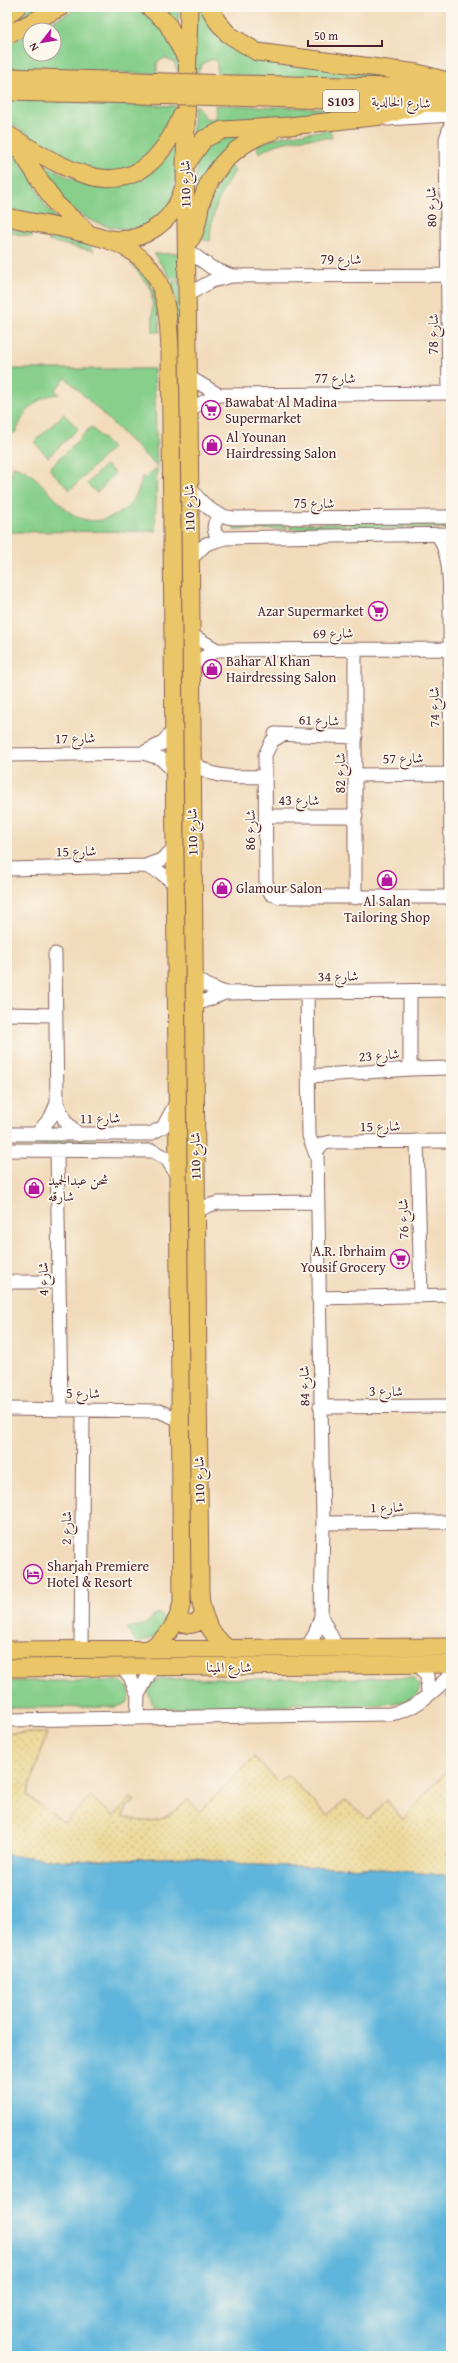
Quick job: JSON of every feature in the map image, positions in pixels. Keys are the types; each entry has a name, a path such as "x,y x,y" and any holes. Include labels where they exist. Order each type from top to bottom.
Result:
{"main road":[{"path":"7,35 61,7"},
{"path":"149,7 167,23 187,60"},
{"name":"شارع 110","path":"189,7 184,166 189,377 194,1126 200,1590 203,1615 210,1630 228,1649"},
{"path":"209,7 217,21 228,34 257,52 422,74 451,82"},
{"path":"7,77 232,91"},
{"name":"شارع الخالدية","path":"232,91 451,88"},
{"path":"7,92 232,91"},
{"name":"شارع الخالدية","path":"232,91 426,110 451,104"},
{"path":"8,135 81,174 100,178 121,177 143,169 160,155 172,137 186,107"},
{"path":"184,166 204,139 217,132 231,129 289,126 426,110"},
{"path":"187,247 196,228 207,187 224,162 237,149 252,140 289,126"},
{"path":"8,135 56,204 97,236 133,238 160,225 179,202 185,183"},
{"name":"شارع 110","path":"7,217 97,236 137,255 152,272 163,292 169,328 182,1602 178,1618 163,1639 147,1650"},
{"path":"171,428 178,428 180,432 182,459 189,478"},
{"path":"177,1102 182,1099 186,1100 188,1120 194,1126"},
{"path":"179,1243 186,1258 187,1297 191,1302 196,1304"},
{"path":"178,1618 184,1624 193,1624 200,1620 203,1615"},
{"name":"شارع المينا","path":"7,1650 451,1647"},
{"path":"309,1666 321,1658 354,1656 357,1648"},
{"path":"37,1668 39,1661 44,1658 87,1657 99,1649"},
{"name":"شارع المينا","path":"7,1668 451,1664"}],"street":[{"path":"426,110 451,115"},
{"path":"426,110 441,128 446,139"},
{"name":"شارع 80","path":"450,275 446,139 451,124"},
{"name":"شارع 79","path":"187,247 212,268 232,276"},
{"name":"شارع 79","path":"187,295 212,281 232,276 450,275"},
{"name":"شارع 78","path":"450,275 450,393"},
{"name":"شارع 77","path":"189,377 219,394"},
{"name":"شارع 77","path":"189,409 219,394 450,393"},
{"name":"شارع 75","path":"189,478 202,503 221,516 239,519 451,517"},
{"path":"220,539 215,534 214,527 216,520 221,516"},
{"name":"شارع 74","path":"436,534 450,557 449,649 451,900"},
{"path":"190,560 206,544 220,539 451,534"},
{"path":"190,634 217,650"},
{"name":"شارع 82","path":"355,649 355,898"},
{"name":"شارع 69","path":"191,665 217,650 449,649"},
{"name":"شارع 17","path":"143,753 161,744 174,730"},
{"name":"شارع 61","path":"282,735 356,737"},
{"name":"شارع 86","path":"282,735 272,741 265,755 266,886 271,894 280,897 355,898"},
{"name":"شارع 17","path":"7,756 143,753 160,758 174,771"},
{"path":"192,760 201,769 212,775 265,777"},
{"name":"شارع 57","path":"356,775 450,774"},
{"path":"192,788 212,775"},
{"name":"شارع 43","path":"266,816 356,816"},
{"name":"شارع 15","path":"7,868 145,866 161,860 174,848"},
{"name":"شارع 15","path":"145,866 161,873 175,884"},
{"path":"355,898 451,897"},
{"path":"55,954 57,1104 65,1121 79,1135"},
{"name":"شارع 34","path":"193,976 208,986 226,993"},
{"name":"شارع 34","path":"194,1005 226,993 451,990"},
{"path":"410,991 410,1068"},
{"path":"307,992 309,1136 316,1155"},
{"path":"7,1014 55,1015"},
{"name":"شارع 23","path":"309,1076 410,1068 451,1068"},
{"name":"شارع 11","path":"7,1134 79,1135 155,1132 168,1121 177,1102"},
{"path":"37,1134 51,1117 57,1104"},
{"name":"شارع 76","path":"417,1141 421,1296"},
{"name":"شارع 15","path":"316,1155 319,1147 326,1142 451,1141"},
{"path":"7,1150 154,1151 167,1159 178,1177"},
{"name":"شارع 4","path":"57,1150 61,1408"},
{"name":"شارع 84","path":"306,1649 315,1634 321,1616 323,1523 316,1155"},
{"path":"196,1190 206,1198 218,1202 316,1202"},
{"path":"196,1212 218,1202"},
{"path":"7,1282 59,1282"},
{"path":"318,1298 451,1295"},
{"path":"159,1411 180,1398"},
{"name":"شارع 3","path":"320,1407 451,1406"},
{"name":"شارع 5","path":"7,1409 83,1408 159,1411 180,1420"},
{"name":"شارع 2","path":"81,1649 83,1408"},
{"name":"شارع 1","path":"323,1523 451,1522"},
{"name":"شارع 84","path":"321,1616 337,1648"},
{"path":"419,1665 427,1676 428,1695"},
{"path":"122,1667 130,1677 138,1695"},
{"path":"136,1718 138,1695 153,1667"},
{"path":"7,1720 390,1714 413,1707 451,1675"}],"green space":[{"path":"112,6 130,7 139,10 156,23 171,43 176,54 180,74 178,74 174,62 165,58 157,62 157,74 7,69 7,45 22,37 22,62 62,62 62,22 51,22 80,7"},
{"path":"30,7 45,7 13,24"},
{"path":"163,7 179,7 178,24 164,8"},
{"path":"196,7 201,7 217,33 380,76 380,78 217,76 217,62 213,59 203,63 197,74 195,74"},
{"path":"7,99 176,106 171,128 160,144 134,166 118,171 102,171 85,167 68,160 7,121"},
{"path":"215,105 397,110 198,134 192,139 194,106 197,106 205,118 211,119 216,117"},
{"path":"330,130 332,138 294,140 276,145 259,153 256,145 283,136"},
{"path":"249,133 194,204 197,161 207,142"},
{"path":"177,142 177,167 174,192 167,208 157,219 144,226 130,229 115,228 100,224 72,209 62,200 56,191 42,162 67,177 103,186 154,170 167,157"},
{"path":"7,145 28,172 45,205 57,219 7,209"},
{"path":"230,166 235,171 224,187 217,204 212,222 210,241 203,240 206,219 211,201"},
{"path":"7,228 33,233 32,237 7,232"},
{"path":"54,237 91,246 94,251 48,241"},
{"path":"179,253 180,278 171,279 154,254"},
{"path":"127,258 145,275 156,294 153,296 154,298 156,297 160,332 153,332 152,290"},
{"path":"180,281 181,324 176,324 175,296 172,282"},
{"path":"7,369 154,369 157,467 66,378 55,390 59,394 51,395 38,401 27,412 16,432 10,434 10,427 7,426"},
{"path":"64,414 78,429 48,457 34,442"},
{"path":"91,427 112,448 70,490 49,469"},
{"path":"105,465 115,473 97,493 87,484"},
{"path":"13,466 27,472 39,481 72,514 86,520 102,520 121,512 135,497 140,487 142,476 145,479 157,467 155,531 7,532 7,476 11,475"},
{"path":"451,522 451,528 408,528 408,523"},
{"path":"345,523 345,529 290,529 290,524"},
{"path":"349,523 405,523 405,528 349,529"},
{"path":"234,524 286,524 287,529 234,530"},
{"path":"7,1139 32,1139 32,1145 7,1145"},
{"path":"35,1139 76,1139 76,1145 35,1145"},
{"path":"79,1139 120,1139 120,1144 79,1145"},
{"path":"123,1139 149,1139 149,1144 123,1144"},
{"path":"158,1613 169,1622 151,1639 136,1642 127,1628 144,1625"},
{"path":"413,1678 420,1685 417,1695 397,1702 366,1705 309,1706 308,1703 291,1704 290,1706 168,1709 153,1705 148,1692 152,1684 161,1679"},
{"path":"7,1681 118,1681 129,1688 130,1696 127,1703 117,1707 7,1708"}],"sand":[{"path":"451,1690 451,1745 448,1742 450,1698 449,1696 444,1696"},
{"path":"7,1733 47,1733 27,1796 65,1823 90,1797 114,1816 131,1798 135,1801 127,1807 123,1816 142,1821 158,1820 166,1817 188,1800 200,1811 254,1757 278,1782 288,1775 327,1816 346,1800 368,1819 387,1800 403,1820 451,1765 451,1876 372,1868 255,1865 187,1857 69,1861 7,1855"}],"water":[{"path":"7,1855 69,1861 187,1857 255,1865 372,1868 451,1876 451,2356 7,2356"}],"place":[{"name":"Bawabat Al Madina Supermarket","path":"211,410"},
{"name":"Al Younan Hairdressing Salon","path":"212,445"},
{"name":"Azar Supermarket","path":"378,611"},
{"name":"Bahar Al Khan Hairdressing Salon","path":"212,669"},
{"name":"Al Salan Tailoring Shop","path":"387,880"},
{"name":"Glamour Salon","path":"222,888"},
{"name":"شحن عبدالحميد شارقه","path":"34,1188"},
{"name":"A.R. Ibrhaim Yousif Grocery","path":"400,1259"},
{"name":"Sharjah Premiere Hotel & Resort","path":"33,1574"}]}
